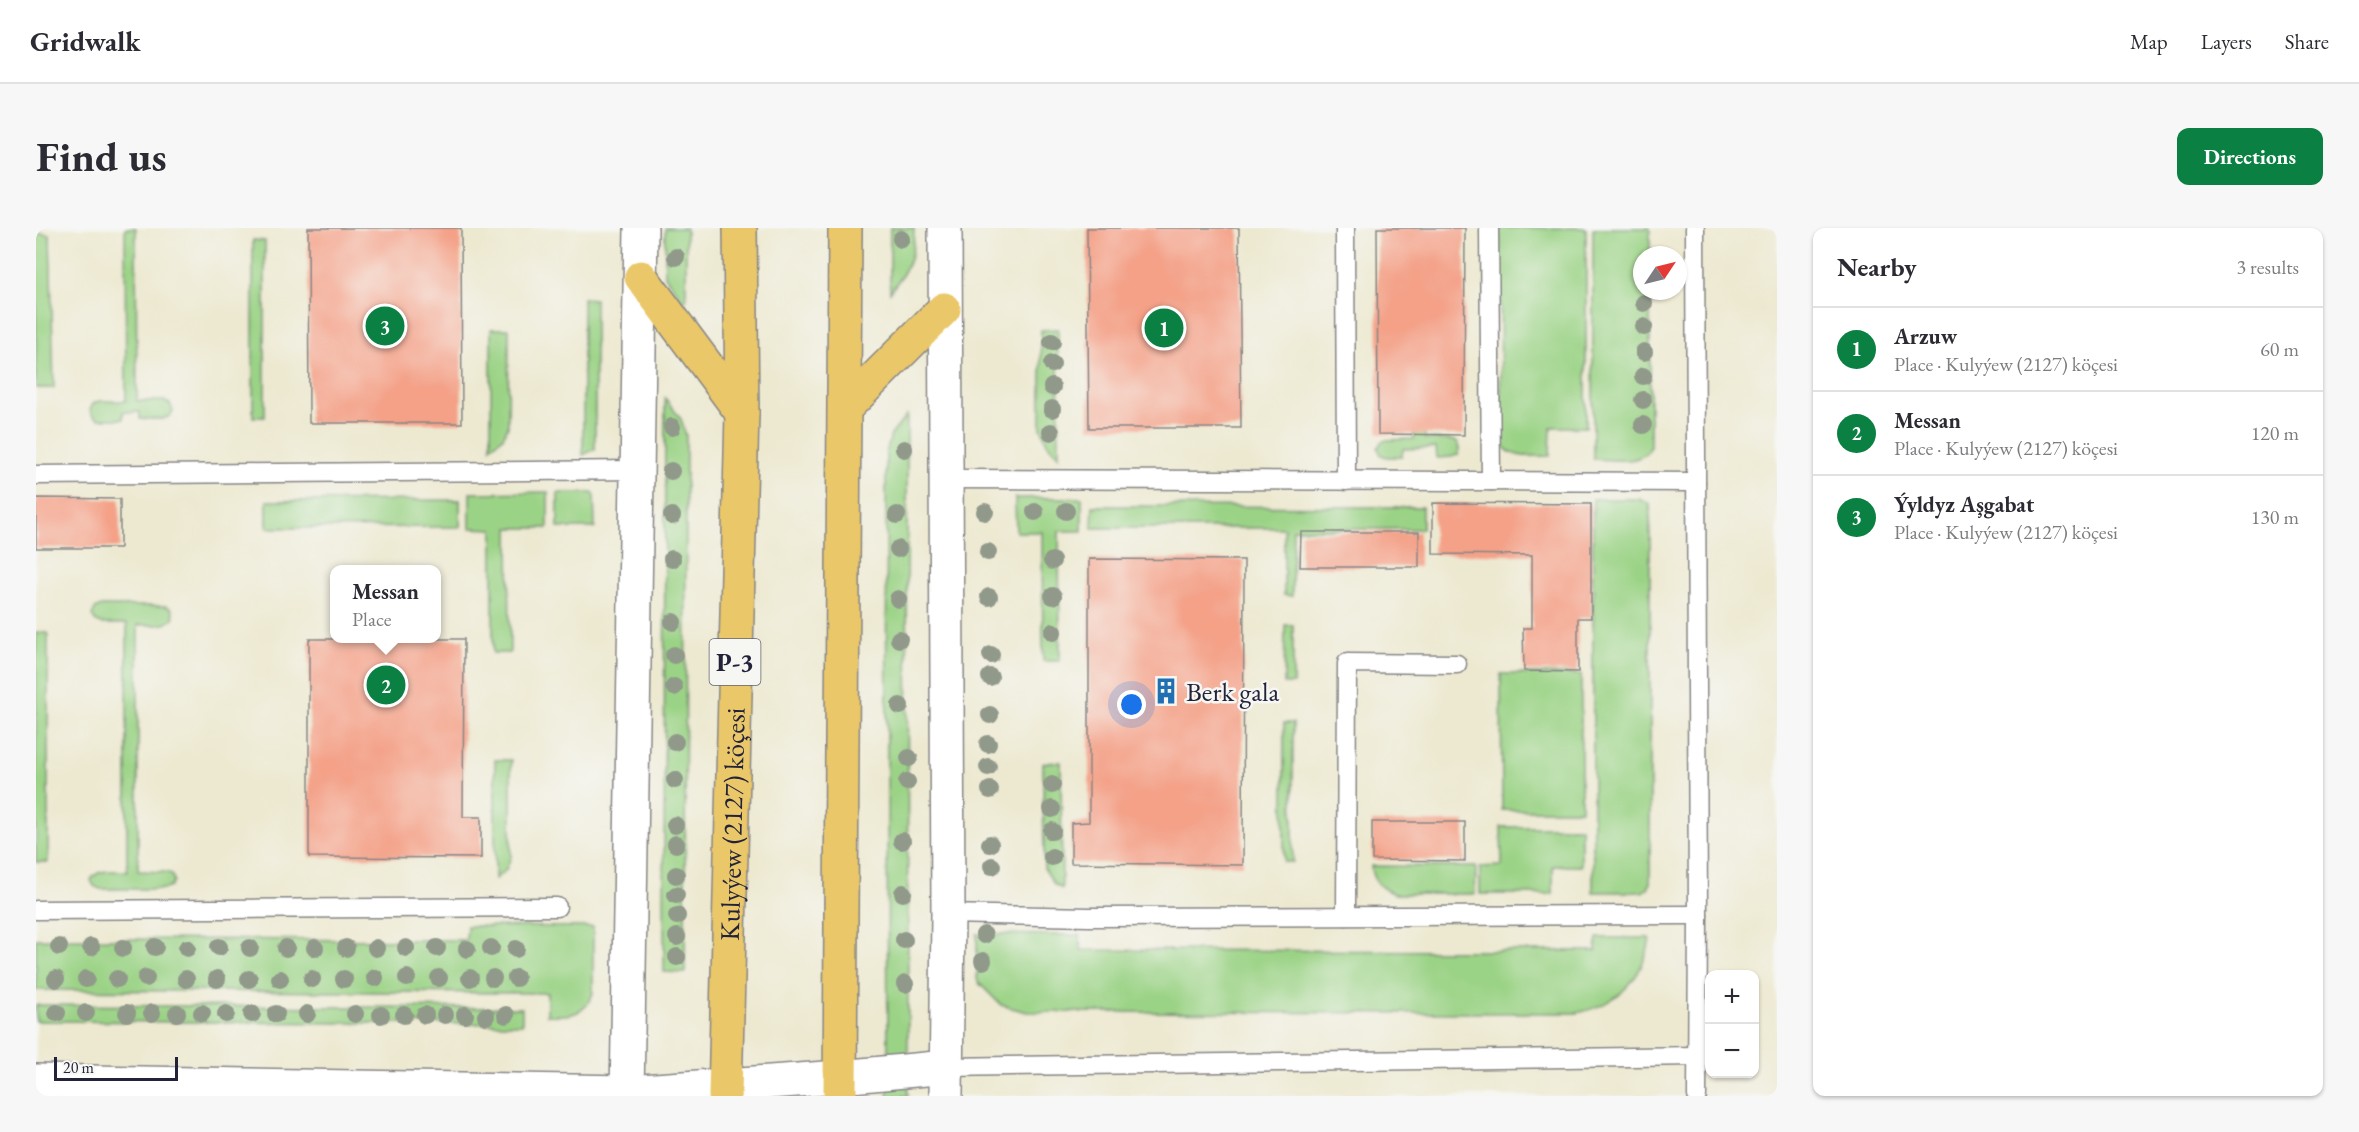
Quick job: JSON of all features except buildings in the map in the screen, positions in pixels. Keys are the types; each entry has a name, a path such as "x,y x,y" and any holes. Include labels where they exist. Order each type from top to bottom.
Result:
{"highway":[{"name":"Kulyýew (2127) köçesi","path":"725,1090 742,413 740,228"},
{"path":"840,1086 845,228"},
{"path":"641,277 742,413"},
{"path":"845,408 944,309"}],"street":[{"path":"627,1094 640,228"},
{"path":"36,1081 627,1094 947,1081 945,228"}],"lane":[{"path":"1345,228 1346,481"},
{"path":"1489,228 1491,481"},
{"path":"1695,228 1697,1096"},
{"path":"36,475 638,470"},
{"path":"946,479 1696,482"},
{"path":"1346,916 1347,663 1457,664"},
{"path":"36,910 557,907"},
{"path":"948,914 1089,917 1698,915"},
{"path":"947,1081 1697,1056"}],"green space":[{"path":"125,228 136,228 137,401 164,401 170,404 173,411 170,416 163,419 140,419 140,412 123,412 123,419 99,419 93,416 90,410 93,404 99,401 126,401"},
{"path":"665,228 686,228 686,300 684,302 665,276"},
{"path":"890,228 914,228 909,263 890,292"},
{"path":"1413,228 1425,228 1425,439 1458,442 1460,449 1458,455 1451,457 1437,458 1436,448 1403,449 1402,457 1387,457 1381,455 1378,448 1381,442 1387,440 1414,439"},
{"path":"1500,228 1586,228 1586,427 1551,427 1550,456 1516,455 1501,443"},
{"path":"1593,228 1650,228 1650,246 1633,246 1633,300 1650,300 1650,448 1646,454 1633,459 1593,459"},
{"path":"36,233 50,235 54,388 36,388"},
{"path":"253,240 265,241 265,417 253,417"},
{"path":"583,298 595,299 595,449 583,455"},
{"path":"491,329 509,329 508,426 503,437 491,447"},
{"path":"1058,329 1059,456 1047,443 1041,427 1041,330"},
{"path":"665,398 681,419 686,436 685,973 664,972"},
{"path":"907,415 908,1096 888,1096 886,453 891,435"},
{"path":"548,492 548,528 509,528 510,653 493,653 493,529 470,528 470,493"},
{"path":"558,493 594,493 595,528 558,528"},
{"path":"1015,498 1082,498 1082,531 1059,531 1060,661 1043,661 1042,532 1016,532"},
{"path":"1593,499 1639,499 1650,504 1650,883 1648,888 1642,892 1593,892"},
{"path":"460,500 460,527 267,528 267,501"},
{"path":"1093,506 1422,507 1422,529 1293,529 1292,596 1284,595 1284,528 1092,528"},
{"path":"101,606 166,606 172,609 174,616 168,623 138,625 138,871 172,874 174,881 171,887 165,889 100,889 94,886 91,880 102,872 127,871 127,624 101,624 95,621 92,615 95,609"},
{"path":"1285,625 1293,625 1293,684 1284,684"},
{"path":"36,633 48,633 48,862 36,862"},
{"path":"1501,674 1581,674 1581,810 1502,810"},
{"path":"1284,723 1293,723 1293,862 1284,862"},
{"path":"495,760 511,760 511,856 506,870 495,879"},
{"path":"1061,762 1062,889 1054,884 1044,868 1043,763"},
{"path":"1501,827 1581,827 1581,866 1553,866 1553,894 1480,894 1480,867 1502,866"},
{"path":"1371,866 1476,867 1475,894 1394,894 1378,884 1371,871"},
{"path":"467,926 593,927 593,993 590,1001 581,1010 569,1015 547,1015 547,993 36,990 36,939 466,940"},
{"path":"977,934 1080,935 1081,950 1596,951 1597,938 1650,938 1641,966 1635,978 1626,988 1605,1003 1577,1013 1027,1012 1001,1005 979,983 977,979"},
{"path":"36,1005 522,1008 522,1024 36,1021"}],"place":[{"name":"Ýyldyz Aşgabat","path":"385,326"},
{"name":"Arzuw","path":"1164,328"},
{"name":"Messan","path":"386,685"},
{"name":"Berk gala","path":"1166,691"}]}
